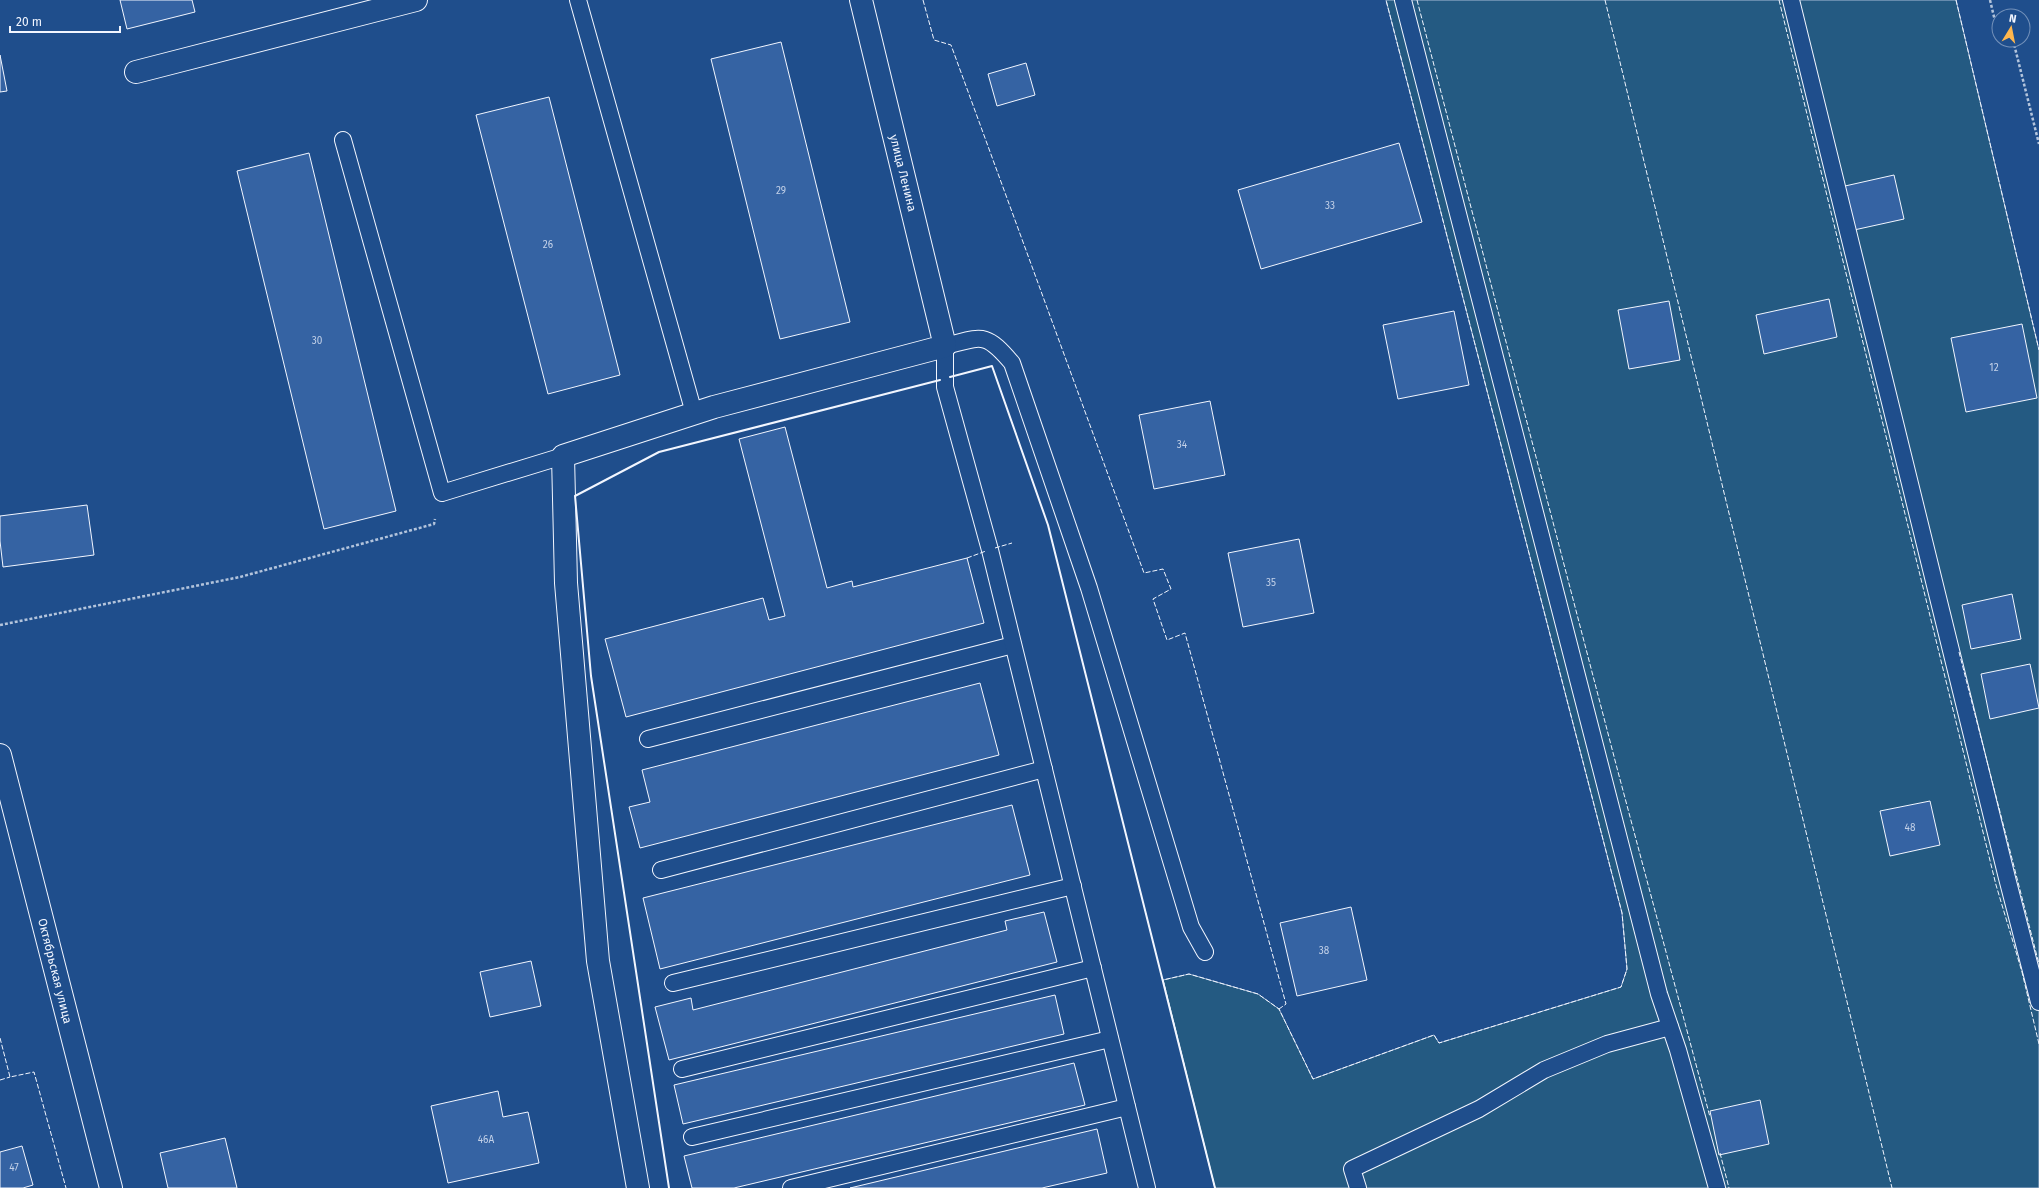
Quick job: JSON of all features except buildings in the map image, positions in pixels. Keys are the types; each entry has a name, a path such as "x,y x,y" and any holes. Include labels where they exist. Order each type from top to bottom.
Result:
{"street":[{"path":"136,72 416,0"},
{"name":"улица Ленина","path":"861,0 945,346"},
{"path":"638,1188 598,961 566,582 563,456 694,413 945,346"},
{"name":"Октябрьская улица","path":"0,755 111,1188"}],"lane":[{"path":"578,0 694,413"},
{"path":"1403,0 1659,994 1717,1188"},
{"path":"1791,0 2001,854 2039,1002"},
{"path":"343,140 442,493 563,456"},
{"path":"1142,1187 1127,1107 1014,645 990,550 945,387 945,346 980,338 997,344 1012,363 1089,588 1191,927 1205,952"},
{"path":"648,739 1014,645"},
{"path":"661,870 1044,769"},
{"path":"673,983 1073,886"},
{"path":"682,1069 1093,968"},
{"path":"1358,1188 1352,1169 1479,1109 1544,1070 1607,1044 1670,1027"},
{"path":"692,1138 1110,1039"},
{"path":"791,1188 1127,1107"}],"path":[{"path":"2015,48 2039,144"},
{"path":"0,625 240,577 434,524 442,493"}],"shaded area":[{"path":"1386,0 1956,0 2039,350 2039,1188 1215,1188 1163,980 1189,974 1258,994 1279,1009 1313,1079 1434,1035 1439,1043 1621,987 1627,969 1622,913"}],"fence":[{"path":"923,0 934,40 951,45 1144,573 1163,569 1171,589 1153,599 1167,640 1185,633 1286,1004 1279,1009"},
{"path":"1215,1188 1163,980 1189,974 1258,994 1279,1009 1313,1079 1434,1035 1439,1043 1621,987 1627,969 1622,913 1386,0"},
{"path":"1417,0 1617,768 1710,1117"},
{"path":"1605,0 1892,1188"},
{"path":"1779,0 1996,885 2022,972 2039,1044"},
{"path":"1956,0 2039,350"},
{"path":"995,548 1012,543"},
{"path":"967,558 986,551"},
{"path":"1959,652 2039,964"},
{"path":"0,1038 10,1077 34,1072 66,1188"},
{"path":"0,1080 10,1077"},
{"path":"1720,1153 1729,1188"}],"wall":[{"path":"950,377 992,366 1048,525 1215,1188"},
{"path":"669,1188 591,676 575,496 659,452 940,380"}]}
